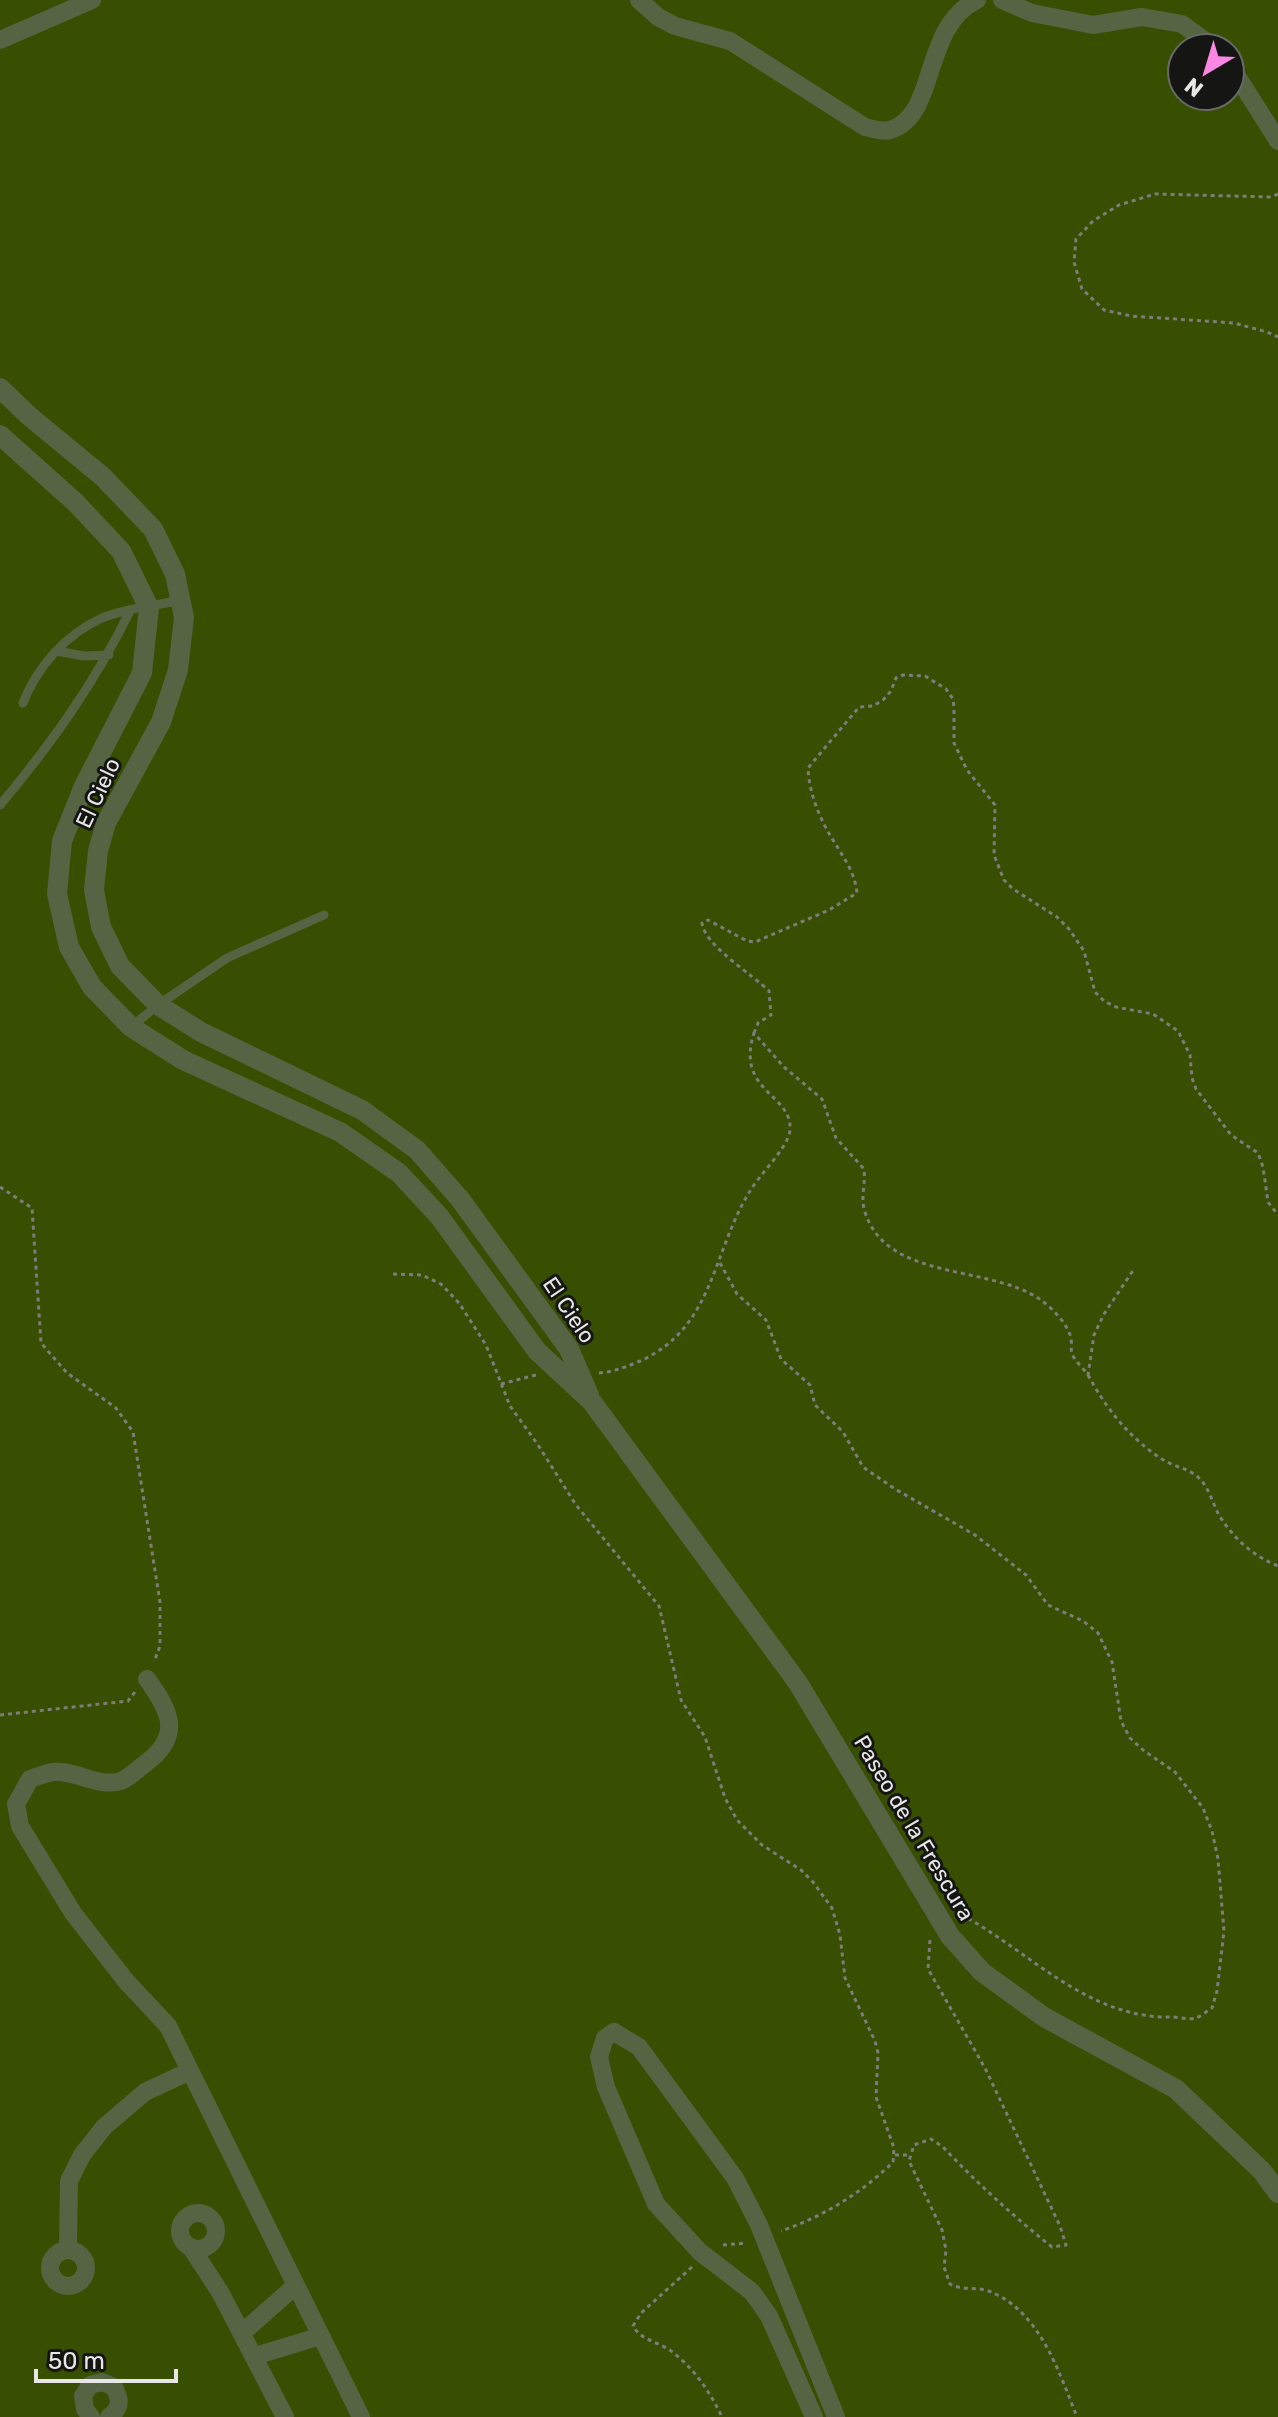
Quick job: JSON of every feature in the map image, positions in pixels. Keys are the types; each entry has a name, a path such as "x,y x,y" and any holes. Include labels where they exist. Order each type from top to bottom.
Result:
{"street":[{"path":"0,40 92,0"},
{"path":"639,0 658,17 675,26 742,47 865,127 888,132 914,113 941,36 955,17 977,0"},
{"path":"1002,0 1032,13 1093,25 1142,17 1182,24 1193,32"},
{"path":"1246,90 1278,141"},
{"name":"El Cielo","path":"0,388 103,477 153,529 175,574 184,617 178,670 161,722 106,823 98,851 94,890 101,927 120,966 158,1005 201,1032 362,1110 417,1150 460,1199 569,1349 569,1371"},
{"path":"0,435 75,502 121,551 139,609"},
{"name":"El Cielo","path":"139,609 142,673 84,786 62,841 57,894 69,947 92,987 131,1027 183,1060 340,1132 399,1173 439,1216 537,1351 569,1371 592,1402"},
{"name":"Paseo de la Frescura","path":"592,1402 798,1683 950,1936 982,1972 1044,2017 1176,2089 1262,2171 1278,2193"},
{"path":"147,1679 166,1705 169,1738 163,1750 122,1781 104,1782 79,1774 54,1772 30,1779 16,1804 20,1826 73,1913 126,1981 168,2026 294,2287 361,2417"},
{"path":"814,2417 769,2316 752,2292 704,2255 656,2204 606,2087 599,2057 605,2038 614,2032 627,2037 639,2047 735,2178 763,2238 836,2417"},
{"path":"68,2249 69,2181 82,2155 104,2127 145,2092 188,2072"},
{"path":"192,2249 220,2292 285,2417"},
{"path":"242,2333 294,2287"},
{"path":"769,2316 791,2308"},
{"path":"255,2356 321,2336"},
{"path":"91,2417 85,2409 83,2396 90,2385 102,2382 114,2387 120,2398 117,2411 109,2417"}],"lane":[{"path":"23,703 31,682 56,651 80,631 102,618 180,600"},
{"path":"0,805 49,747 139,609"},
{"path":"56,651 84,656 109,655"},
{"path":"131,1027 227,958 324,915"}],"path":[{"path":"1278,194 1271,197 1155,194 1119,205 1093,221 1076,239 1074,262 1082,289 1104,310 1131,316 1234,323 1278,337"},
{"path":"501,1384 536,1375 569,1371 601,1374 627,1367 665,1348 690,1322 720,1263 729,1231 751,1188 790,1131 782,1107 753,1075 749,1058 758,1023 771,1015 769,991 710,940 702,929 702,923 708,920 747,941 755,942 829,910 857,893 855,879 812,796 808,768 859,707 873,706 883,700 896,678 903,675 925,676 946,689 953,699 954,743 967,770 995,805 994,855 1004,880 1069,929 1084,951 1095,992 1104,1001 1116,1007 1153,1014 1178,1031 1190,1055 1196,1089 1231,1135 1258,1153 1268,1202 1278,1215"},
{"path":"754,1033 784,1067 822,1099 836,1138 864,1169 864,1210 877,1234 888,1246 906,1257 943,1269 1015,1286 1038,1297 1053,1309 1071,1338 1071,1354 1088,1375 1109,1412 1165,1461 1199,1478 1233,1534 1254,1554 1278,1566"},
{"path":"0,1187 32,1208 41,1343 67,1373 116,1408 133,1432 160,1602 160,1646 147,1679 128,1701 0,1715"},
{"path":"720,1263 737,1294 766,1320 781,1359 810,1385 815,1405 843,1432 863,1467 975,1535 1026,1575 1048,1605 1083,1621 1098,1633 1112,1662 1121,1721 1130,1738 1175,1772 1203,1808 1212,1831 1218,1859 1224,1931 1212,2008 1195,2018 1137,2014 1078,1991 958,1913 939,1918 930,1940 928,1969 991,2079 1066,2245 1052,2247 1030,2230 931,2139 914,2145 909,2161 942,2230 946,2250 944,2267 950,2284 960,2289 973,2287 990,2291 1011,2302 1024,2315 1051,2355 1077,2417"},
{"path":"1088,1375 1094,1335 1134,1269"},
{"path":"393,1274 422,1275 441,1284 459,1303 486,1345 510,1406 576,1505 659,1606 681,1700 705,1737 725,1798 737,1820 762,1845 801,1870 832,1908 845,1978 875,2041 878,2053 876,2097 894,2148 893,2162 859,2191 812,2218 763,2238 740,2244 717,2245 641,2313 633,2326 638,2335 676,2354 711,2395 722,2417"},
{"path":"894,2155 911,2155"}],"green space":[{"path":"0,0 1278,0 1278,2417 0,2417"}]}
